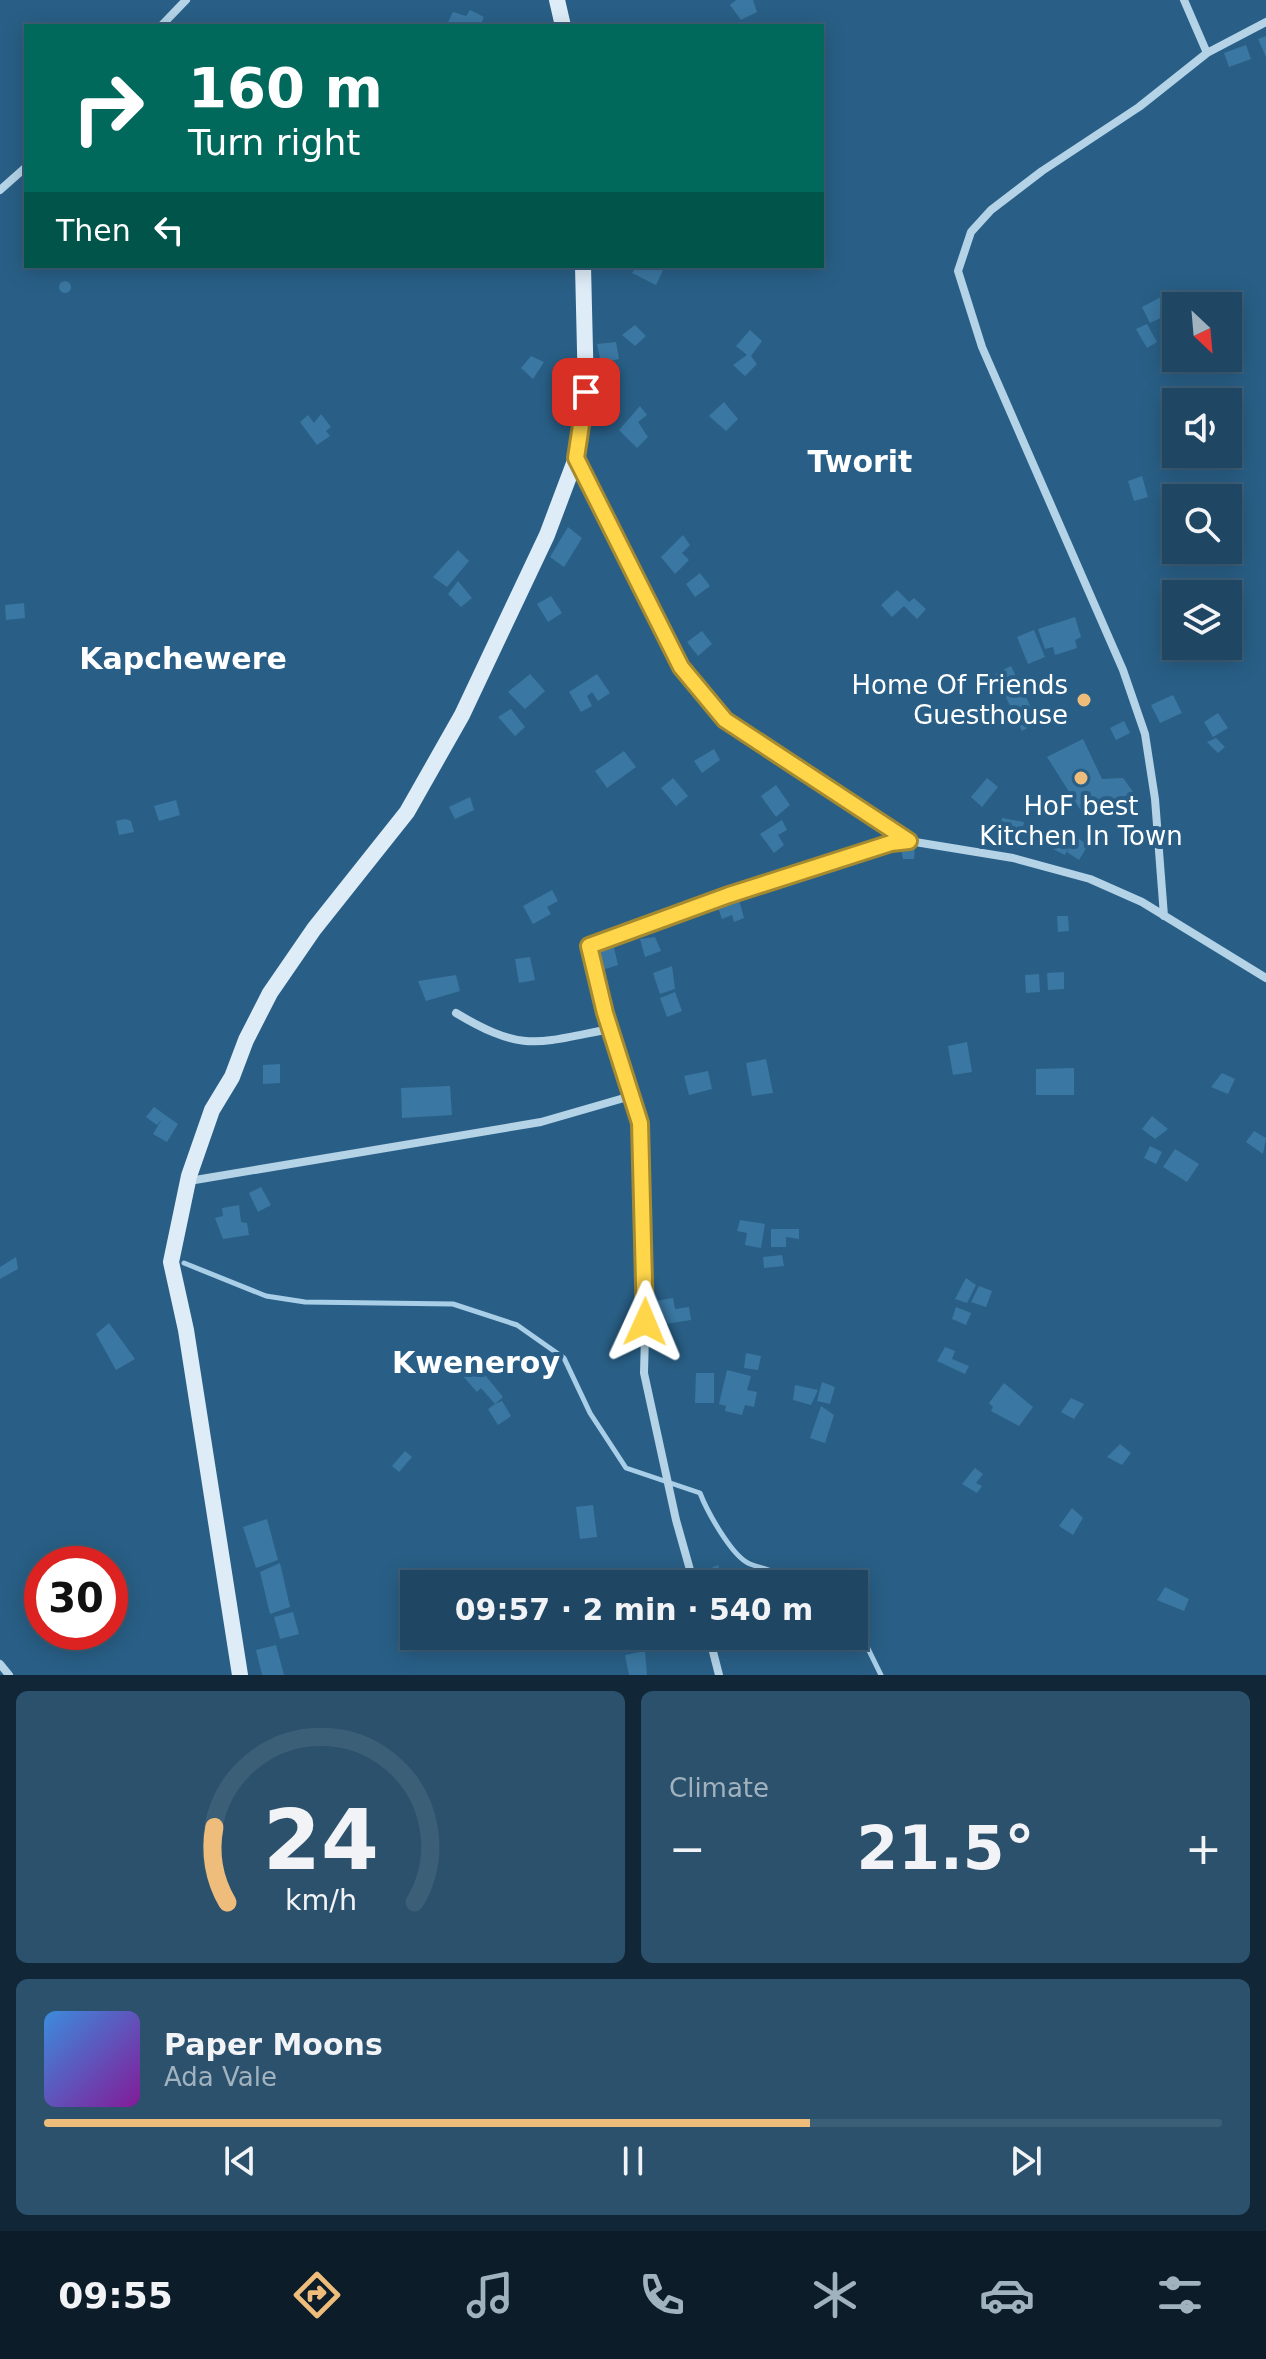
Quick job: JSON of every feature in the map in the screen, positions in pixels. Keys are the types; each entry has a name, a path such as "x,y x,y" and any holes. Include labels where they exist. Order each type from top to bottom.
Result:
{"street":[{"path":"163,24 186,0"},
{"path":"557,0 563,24"},
{"path":"1184,0 1207,53"},
{"path":"1164,916 1155,799 1145,734 1123,670 982,347 958,271 971,232 991,210 1042,171 1139,107 1207,53 1266,22"},
{"path":"0,190 24,169"},
{"path":"240,1675 186,1330 171,1262 187,1181 212,1110 232,1077 246,1040 270,993 314,929 407,812 448,740 547,535 576,458 586,392 583,268"},
{"path":"576,458 681,667 705,698 725,720 909,841"},
{"path":"690,1570 644,1373 646,1296 640,1123 610,1029 589,946 743,890 891,843 909,841 1013,858 1090,879 1164,916 1266,978"},
{"path":"456,1013 496,1037 536,1044 610,1029"},
{"path":"187,1181 541,1122 631,1096"},
{"path":"713,1650 719,1675"},
{"path":"0,1664 9,1675"}],"building":[{"path":"736,0 753,0 757,12 741,20 730,5"},
{"path":"470,10 484,17 481,24 447,24 453,12 466,16"},
{"path":"1266,36 1266,57 1258,39"},
{"path":"1246,45 1251,59 1229,67 1224,53"},
{"path":"636,268 664,268 656,285 632,273"},
{"path":"65,281 71,287 65,293 59,287"},
{"path":"1161,297 1162,317 1150,323 1142,307"},
{"path":"1147,324 1157,342 1147,348 1136,329"},
{"path":"635,325 646,336 635,346 622,335"},
{"path":"750,330 762,341 751,356 757,364 745,376 733,365 747,355 736,346"},
{"path":"616,342 619,359 601,363 597,344"},
{"path":"531,356 544,362 533,379 521,368"},
{"path":"724,402 738,419 726,431 709,416"},
{"path":"640,406 647,415 638,422 648,437 637,448 619,430"},
{"path":"321,414 331,427 326,431 330,436 317,445 300,422 308,415 314,423"},
{"path":"1142,476 1148,497 1134,501 1128,481"},
{"path":"568,527 582,538 564,567 550,557"},
{"path":"683,535 690,545 682,553 689,560 675,574 661,557"},
{"path":"458,550 469,561 447,587 433,577"},
{"path":"700,573 710,586 695,597 686,584"},
{"path":"458,581 472,598 461,607 448,594"},
{"path":"897,590 909,602 914,598 926,609 917,619 904,606 892,617 881,605"},
{"path":"551,596 562,613 548,622 537,604"},
{"path":"24,603 25,618 6,620 5,605"},
{"path":"1075,617 1081,637 1075,640 1077,648 1055,655 1053,647 1045,649 1038,629"},
{"path":"1034,630 1045,657 1028,664 1017,637"},
{"path":"702,631 712,644 698,656 687,642"},
{"path":"1011,666 1038,722 1022,731 995,674"},
{"path":"530,674 545,691 525,709 508,692"},
{"path":"597,674 610,693 598,701 592,692 587,696 592,706 581,712 569,692"},
{"path":"1173,695 1182,713 1160,723 1151,705"},
{"path":"511,709 525,727 515,736 498,717"},
{"path":"1218,713 1228,728 1213,737 1204,722"},
{"path":"1124,721 1130,733 1116,740 1110,728"},
{"path":"1216,738 1225,747 1218,753 1207,742"},
{"name":"HoF best Kitchen In Town","path":"1083,739 1102,779 1123,778 1133,792 1085,817 1047,757"},
{"path":"714,749 720,760 702,773 694,761"},
{"path":"624,751 636,767 607,788 595,771"},
{"path":"673,778 688,796 676,806 661,788"},
{"path":"987,778 998,787 982,807 971,797"},
{"path":"776,785 790,805 776,817 761,796"},
{"path":"470,797 474,810 455,819 449,807"},
{"path":"176,800 180,815 159,821 154,806"},
{"path":"1002,818 1024,822 1020,842 998,837"},
{"path":"782,820 787,830 778,835 784,845 774,853 760,834"},
{"path":"116,821 131,821 134,832 119,835"},
{"path":"1060,833 1073,839 1065,855 1051,848"},
{"path":"1076,837 1088,845 1079,860 1067,852"},
{"path":"915,847 914,859 903,859 901,849"},
{"path":"552,890 558,901 547,907 551,914 533,924 523,906"},
{"path":"738,896 744,918 734,922 732,915 722,919 716,902"},
{"path":"1057,916 1068,916 1069,931 1058,932"},
{"path":"655,937 661,951 645,957 640,939"},
{"path":"614,948 618,965 602,970 596,951"},
{"path":"530,957 535,980 519,983 515,959"},
{"path":"672,966 675,989 660,994 653,973"},
{"path":"1064,972 1064,989 1048,990 1047,973"},
{"path":"1039,974 1040,992 1026,993 1025,975"},
{"path":"456,975 460,991 426,1001 418,981"},
{"path":"675,992 682,1011 667,1017 660,998"},
{"path":"967,1042 972,1072 953,1075 948,1046"},
{"path":"766,1059 773,1093 752,1096 746,1063"},
{"path":"280,1064 280,1083 263,1084 263,1065"},
{"path":"1074,1068 1074,1095 1036,1095 1036,1069"},
{"path":"708,1071 712,1089 689,1095 684,1076"},
{"path":"1222,1073 1235,1079 1228,1094 1211,1087"},
{"path":"450,1086 452,1115 402,1118 401,1088"},
{"path":"154,1107 178,1124 167,1142 153,1134 162,1119 157,1125 146,1117"},
{"path":"1152,1116 1168,1129 1155,1139 1142,1129"},
{"path":"1254,1131 1266,1138 1263,1154 1246,1142"},
{"path":"1150,1146 1162,1152 1156,1164 1144,1158"},
{"path":"1175,1149 1199,1164 1187,1182 1163,1167"},
{"path":"261,1187 271,1205 258,1212 249,1193"},
{"path":"239,1205 241,1222 247,1223 249,1235 223,1239 215,1218 223,1216 222,1208"},
{"path":"740,1220 765,1224 761,1248 745,1245 747,1233 737,1231"},
{"path":"771,1229 799,1229 799,1239 786,1237 786,1247 771,1247"},
{"path":"782,1255 784,1266 764,1268 763,1257"},
{"path":"16,1257 18,1269 0,1279 0,1267"},
{"path":"966,1278 976,1285 967,1303 955,1299"},
{"path":"979,1286 992,1291 986,1307 971,1302"},
{"path":"673,1298 675,1309 689,1307 691,1320 659,1325 655,1301"},
{"path":"956,1307 971,1313 966,1325 952,1319"},
{"path":"109,1323 135,1359 116,1370 96,1334"},
{"path":"945,1347 955,1351 952,1359 969,1366 965,1374 937,1361"},
{"path":"746,1353 761,1356 758,1370 744,1368"},
{"path":"468,1354 503,1397 495,1404 481,1388 477,1392 454,1366"},
{"path":"727,1370 751,1376 747,1390 757,1392 754,1407 745,1405 742,1415 725,1411 726,1406 719,1404"},
{"path":"696,1373 714,1373 714,1403 695,1403"},
{"path":"822,1382 835,1387 830,1404 817,1401"},
{"path":"1004,1383 1033,1407 1019,1426 991,1411 993,1407 989,1403"},
{"path":"795,1385 818,1390 811,1405 793,1400"},
{"path":"1071,1398 1084,1404 1074,1419 1061,1412"},
{"path":"502,1401 511,1416 498,1425 488,1409"},
{"path":"821,1406 834,1415 825,1443 810,1438"},
{"path":"1120,1444 1131,1453 1122,1465 1107,1457"},
{"path":"405,1451 412,1457 399,1472 392,1466"},
{"path":"975,1468 983,1474 976,1483 982,1486 977,1493 962,1484"},
{"path":"593,1505 597,1537 580,1539 576,1507"},
{"path":"1072,1508 1083,1518 1073,1535 1059,1526"},
{"path":"267,1519 278,1560 256,1568 243,1527"},
{"path":"280,1563 290,1607 270,1614 260,1572"},
{"path":"1165,1587 1189,1599 1184,1611 1157,1600"},
{"path":"293,1612 299,1634 280,1639 274,1617"},
{"path":"276,1645 284,1675 262,1675 256,1650"},
{"path":"645,1651 647,1675 629,1675 625,1655"}],"waterway":[{"path":"184,1263 266,1296 305,1302 453,1304 517,1325 564,1358 590,1413 626,1468 700,1493 721,1533 743,1560 768,1570"},
{"path":"868,1649 881,1675"}],"place":[{"name":"Home Of Friends Guesthouse","path":"1084,700"},
{"name":"HoF best Kitchen In Town","path":"1081,778"}],"district":[{"name":"Tworit","path":"860,462"},
{"name":"Kapchewere","path":"183,659"},
{"name":"Kweneroy","path":"476,1363"}],"route":[{"path":"586,392 576,458 681,667 725,720 876,816 909,841 891,843 729,895 589,946 605,1013 640,1123 645,1322"}]}
